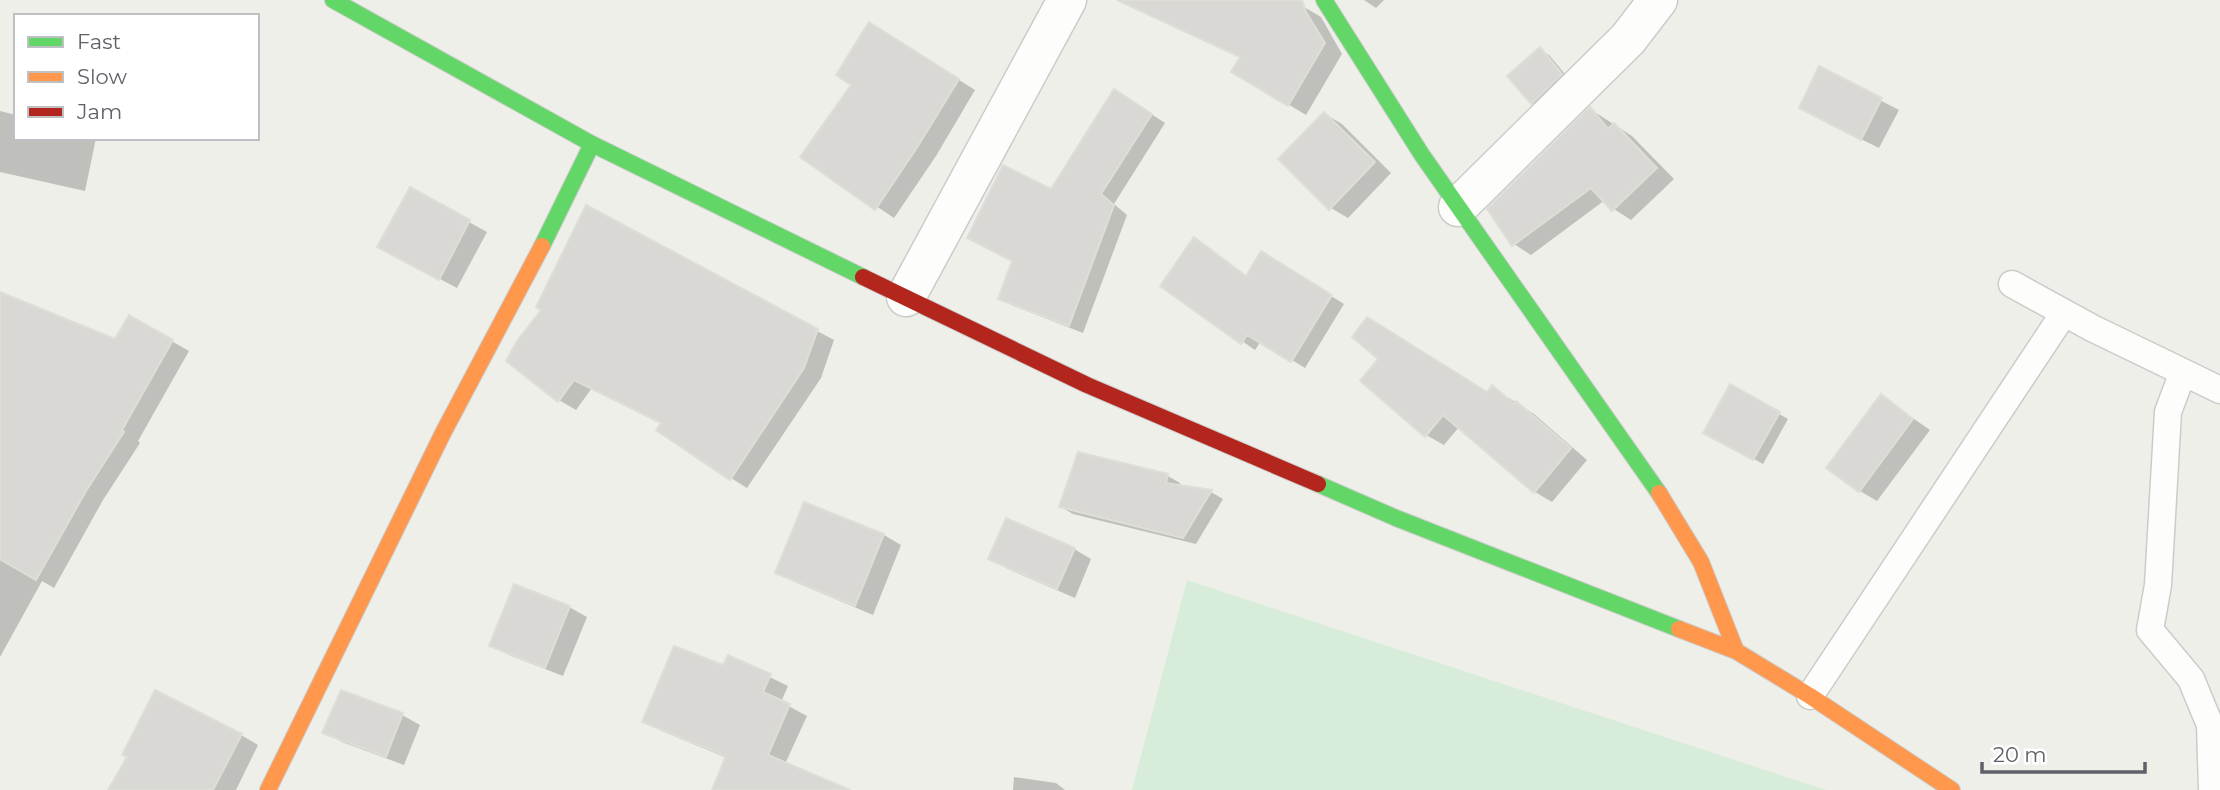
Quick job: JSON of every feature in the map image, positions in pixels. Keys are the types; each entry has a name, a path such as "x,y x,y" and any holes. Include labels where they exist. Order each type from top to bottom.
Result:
{"street":[{"path":"334,0 592,144 1087,385 1383,512 1736,651 1810,696 1952,790"},
{"path":"906,297 1067,0"},
{"path":"1324,0 1458,208 1655,486 1701,562 1736,651"},
{"path":"1458,208 1628,39 1658,0"},
{"path":"268,790 443,433 527,278 592,144"}],"lane":[{"path":"2012,284 2064,313 2220,390"},
{"path":"1810,696 2064,313"},
{"path":"2183,372 2168,412 2158,585 2150,630 2191,679 2210,725 2212,790"}],"green space":[{"path":"1187,580 1826,790 1132,790"}],"building":[{"path":"1117,0 1302,0 1306,12 1325,43 1288,106 1231,72 1240,57"},
{"path":"869,22 959,79 875,210 800,157 851,85 836,75"},
{"path":"1540,47 1562,74 1531,104 1507,76"},
{"path":"1819,66 1882,98 1861,140 1799,108"},
{"path":"1114,89 1152,114 1101,194 1114,205 1069,326 998,299 1012,261 967,238 1003,165 1051,189"},
{"path":"1590,107 1608,129 1614,123 1657,168 1612,211 1591,188 1512,246 1487,209"},
{"path":"1324,112 1375,162 1329,210 1278,159"},
{"path":"410,187 470,220 439,280 377,247"},
{"path":"586,205 818,329 804,368 730,480 656,430 661,423 574,380 558,402 506,361 517,341 541,310 536,307"},
{"path":"1194,237 1246,276 1261,251 1332,295 1291,362 1247,335 1241,344 1160,286"},
{"path":"0,292 115,339 129,315 173,340 122,430 124,432 86,491 36,580 0,559"},
{"path":"1367,317 1487,392 1492,385 1514,404 1516,401 1571,448 1534,493 1443,415 1425,437 1360,381 1378,359 1352,337"},
{"path":"1730,384 1780,412 1753,460 1703,433"},
{"path":"1881,394 1913,419 1859,492 1826,468"},
{"path":"1078,452 1168,474 1166,483 1212,490 1183,538 1059,507"},
{"path":"804,502 884,534 855,606 775,573"},
{"path":"1006,518 1075,548 1057,589 988,559"},
{"path":"514,584 570,606 545,668 489,646"},
{"path":"674,646 723,665 728,655 771,674 763,692 790,704 768,755 850,790 712,790 726,756 642,722"},
{"path":"155,690 242,734 213,790 108,790 127,757 122,755"},
{"path":"341,690 403,713 386,757 322,733"}],"traffic: fast":[{"path":"333,0 592,144 863,277"},
{"path":"1324,0 1422,155 1659,493"},
{"path":"542,246 592,144"},
{"path":"1318,484 1396,518 1679,629"}],"traffic: slow":[{"path":"268,790 443,433 542,246"},
{"path":"1659,493 1701,562 1736,651"},
{"path":"1679,629 1736,651 1810,696 1952,790"}],"traffic: jam":[{"path":"863,277 1087,385 1318,484"}]}
